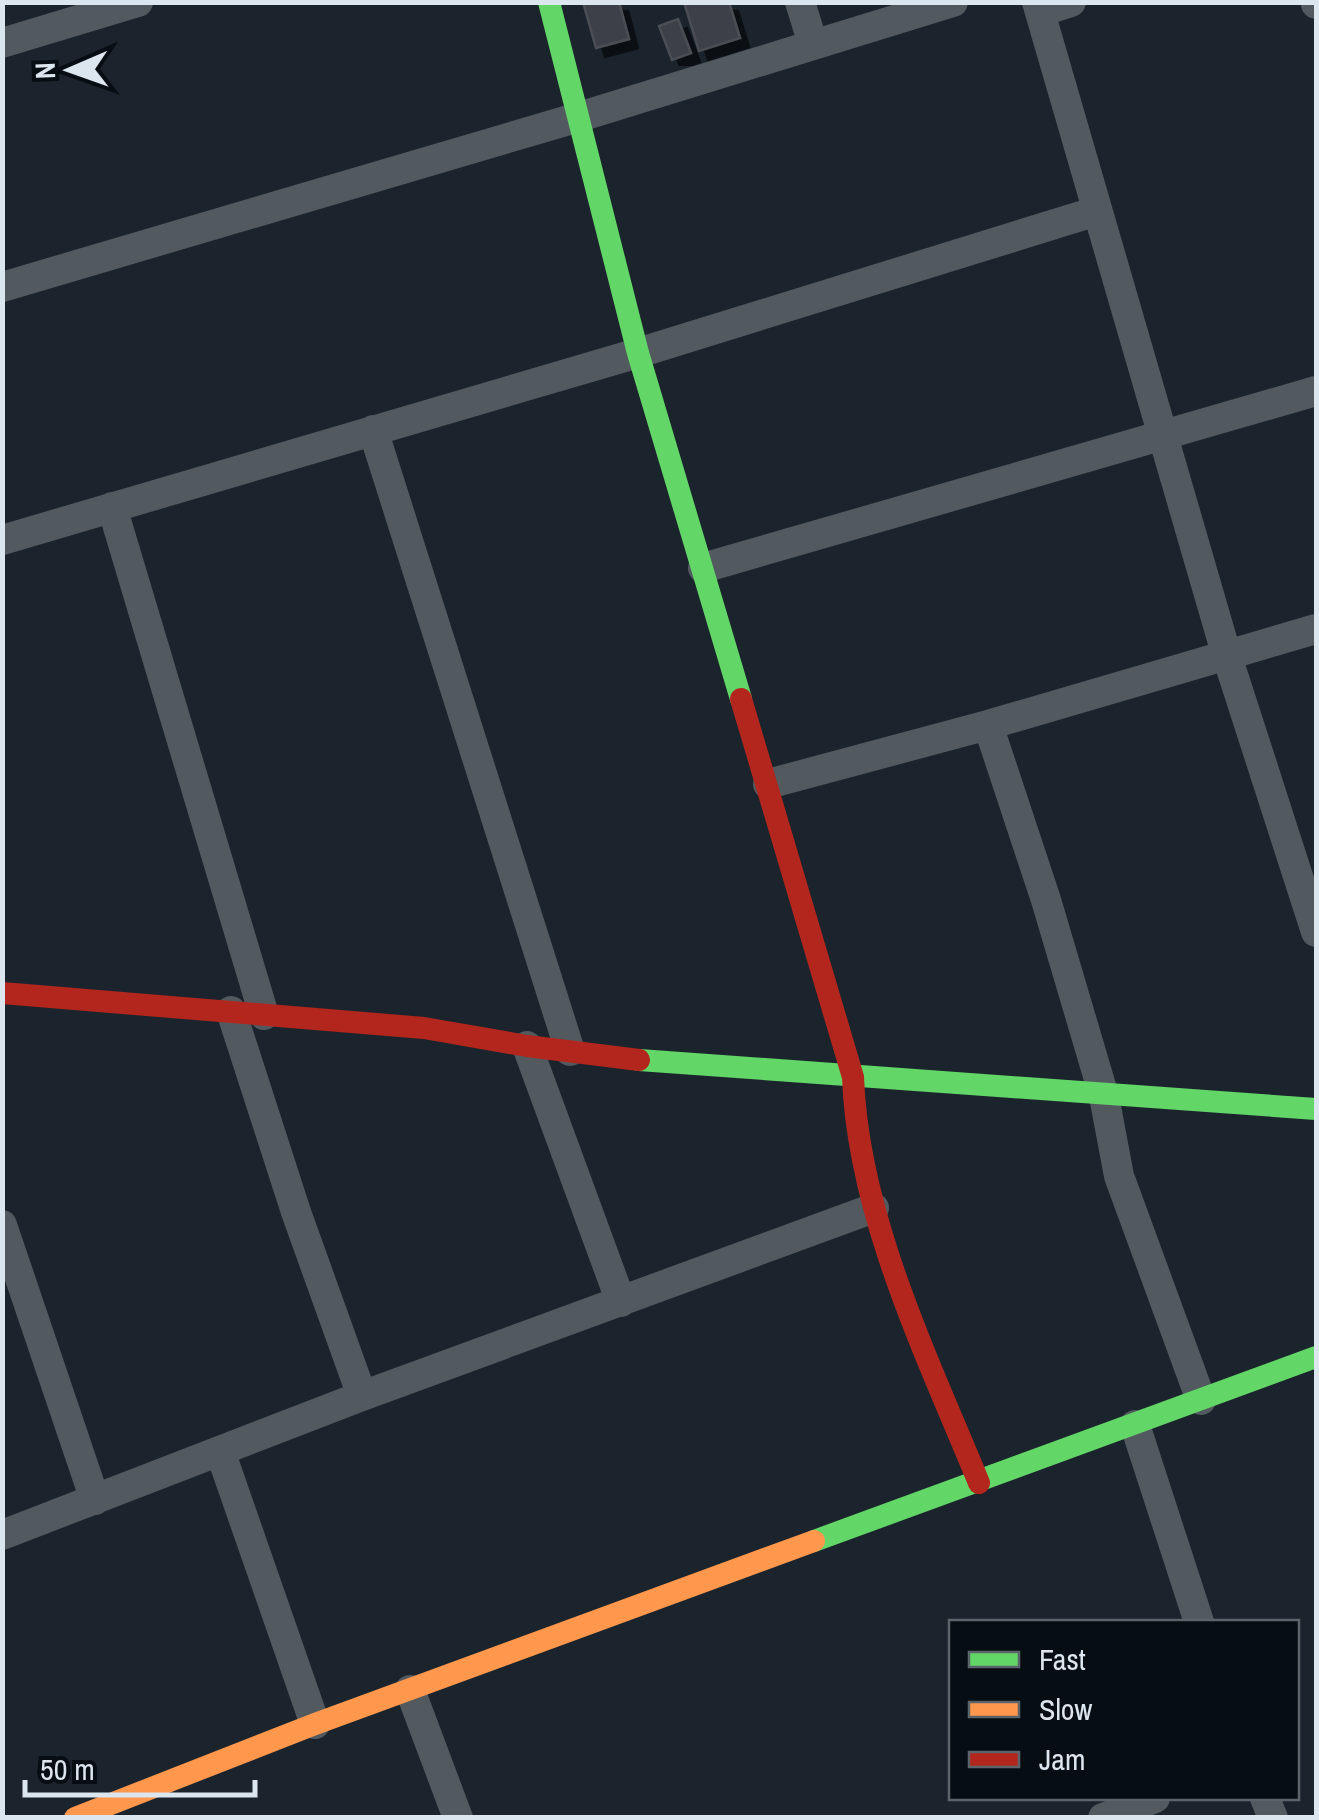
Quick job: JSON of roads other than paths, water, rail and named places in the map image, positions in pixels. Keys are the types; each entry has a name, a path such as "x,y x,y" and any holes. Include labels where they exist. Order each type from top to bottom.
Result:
{"street":[{"path":"2,43 138,2"},
{"path":"549,2 638,353 853,1076 856,1138 874,1208 920,1338 979,1482"},
{"path":"800,2 813,44"},
{"path":"2,287 953,2"},
{"path":"1071,2 1038,7 1226,653 1316,932"},
{"path":"2,540 638,353 1097,210"},
{"path":"702,568 1316,391"},
{"path":"373,430 570,1051"},
{"path":"112,507 264,1014"},
{"path":"768,784 988,725 1316,629"},
{"path":"988,725 1046,900 1104,1096 1119,1176 1201,1400"},
{"path":"2,993 424,1028 670,1064 1316,1109"},
{"path":"231,1011 296,1212 362,1396"},
{"path":"528,1046 621,1302"},
{"path":"2,1535 362,1396 874,1208"},
{"path":"2,1225 95,1500"},
{"path":"75,1818 114,1811 315,1724 1316,1357"},
{"path":"1134,1426 1199,1620"},
{"path":"220,1451 315,1724"},
{"path":"410,1690 458,1818"},
{"path":"1103,1818 1150,1800"}]}
